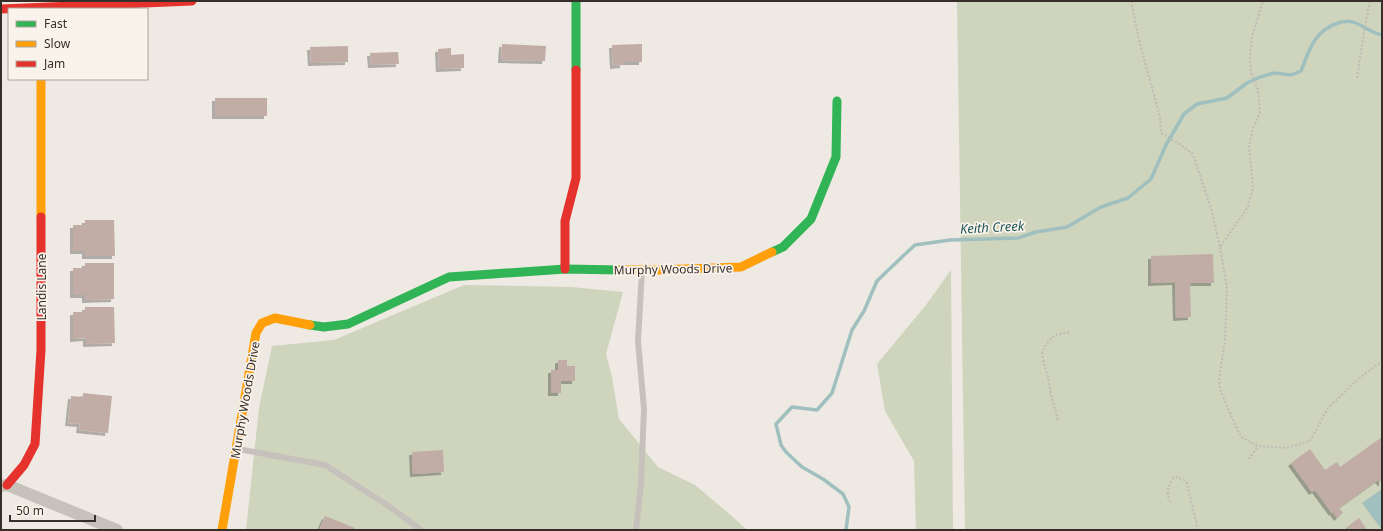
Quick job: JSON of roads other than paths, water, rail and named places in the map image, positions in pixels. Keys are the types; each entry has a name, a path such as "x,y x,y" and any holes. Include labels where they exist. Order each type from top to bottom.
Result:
{"street":[{"path":"60,8 192,1"},
{"path":"565,269 565,220 576,178 576,1"},
{"name":"Landis Lane","path":"4,486 24,465 35,444 37,424 41,350 41,80"},
{"name":"Murphy Woods Drive","path":"222,530 256,333 262,323 275,318 296,323 324,326 348,324 449,276 565,269 642,270 741,268 783,248 811,219 836,157 837,102"},
{"path":"4,486 118,530"}],"lane":[{"path":"636,530 641,484 644,409 638,341 642,270"},
{"path":"236,449 325,465 390,507 421,530"}],"water":[{"path":"1382,489 1382,530 1362,503"}],"waterway":[{"name":"Keith Creek","path":"846,530 849,507 843,494 823,479 802,467 786,452 781,445 776,424 792,407 817,410 832,393 852,330 864,311 877,281 903,256 915,245 950,240 1018,238 1036,232 1067,227 1101,207 1128,198 1151,179 1166,145 1184,114 1197,104 1227,98 1247,83 1260,77 1274,73 1291,75 1301,71 1310,48 1318,36 1330,26 1338,23 1354,22 1382,35"}]}
